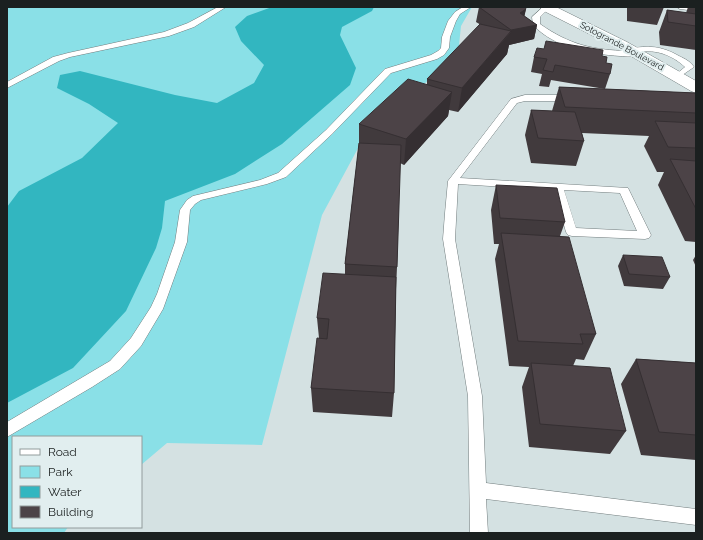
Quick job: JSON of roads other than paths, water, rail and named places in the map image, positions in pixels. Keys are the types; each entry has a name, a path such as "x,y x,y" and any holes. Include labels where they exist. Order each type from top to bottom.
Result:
{"street":[{"name":"Sotogrande Boulevard","path":"546,7 635,52 696,88"}],"lane":[{"path":"7,85 56,59 68,55 166,34 191,25 223,7"},
{"path":"7,430 87,383 114,365 136,342 157,309 163,294 181,242 185,210 191,202 197,198 263,182 282,175 329,132 388,71 434,57 441,52 445,48 446,37 452,20 457,14 468,7"},
{"path":"546,7 536,17 537,25 570,46 597,53 635,52"},
{"path":"680,7 696,9"},
{"path":"479,533 475,396 449,239 452,182 514,101 525,98 582,98"},
{"path":"452,182 558,186 624,190 645,235 572,232 558,186"},
{"path":"478,490 696,517"}],"water":[{"path":"272,7 374,7 372,11 342,27 340,35 356,68 350,85 282,144 235,174 165,201 162,228 156,248 126,311 73,368 7,403 7,207 19,191 82,158 118,123 89,104 57,88 60,75 80,71 175,95 217,103 254,83 264,65 241,41 235,27 247,16"}]}
